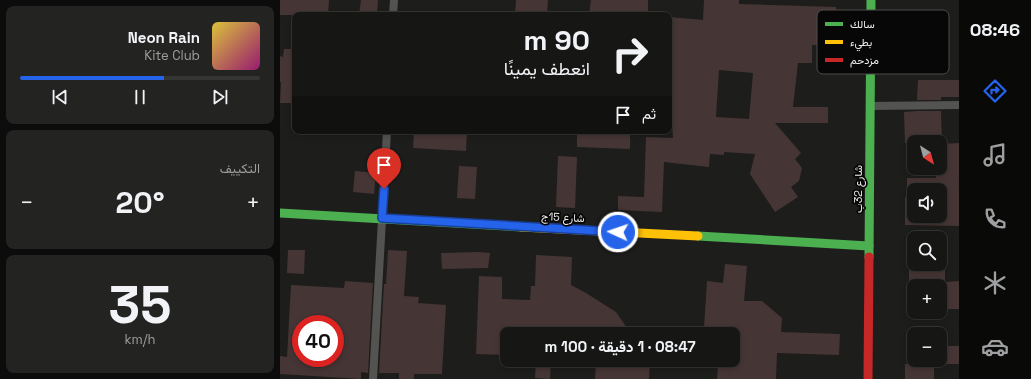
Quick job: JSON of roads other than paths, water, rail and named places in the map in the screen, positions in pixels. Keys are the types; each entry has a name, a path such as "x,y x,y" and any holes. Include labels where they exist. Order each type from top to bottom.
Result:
{"street":[{"name":"شارع 32ب","path":"871,0 871,10"},
{"name":"شارع 32ب","path":"868,379 870,74"},
{"name":"شارع 15ج","path":"280,213 869,246"}],"lane":[{"path":"393,12 394,0"},
{"path":"870,106 959,105"},
{"path":"373,379 387,134"}]}
